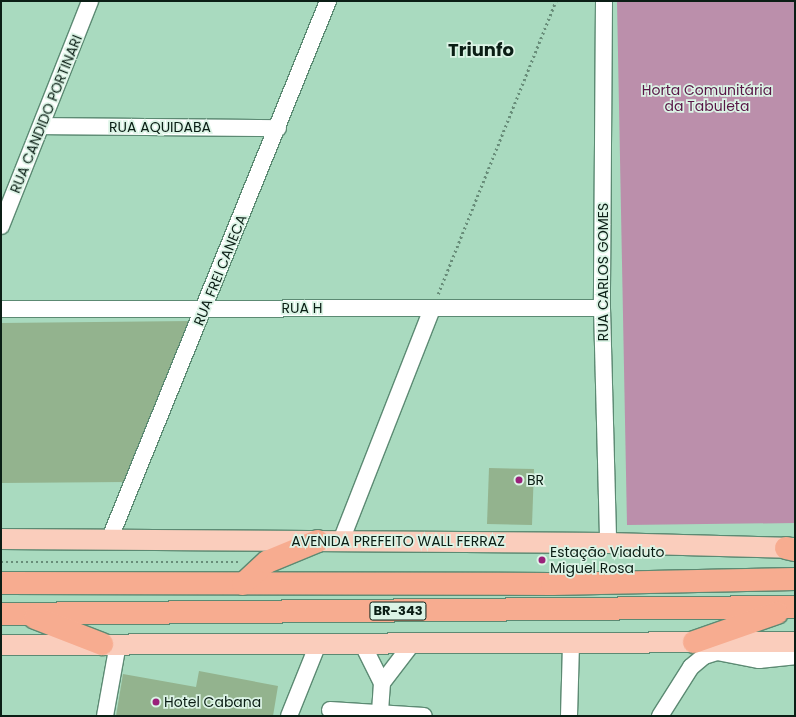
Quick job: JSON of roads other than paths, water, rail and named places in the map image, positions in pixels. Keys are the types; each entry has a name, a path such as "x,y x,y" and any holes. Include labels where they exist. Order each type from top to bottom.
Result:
{"highway":[{"path":"242,584 267,562 318,541"},
{"path":"1,583 242,584 795,579"},
{"path":"694,642 795,607"},
{"name":"BR-343","path":"1,614 795,607"},
{"path":"25,614 110,644"}],"main road":[{"name":"AVENIDA PREFEITO WALL FERRAZ","path":"1,539 110,538 608,543 792,549"},
{"path":"1,645 411,645 694,642 718,647 795,642"}],"street":[{"name":"RUA CANDIDO PORTINARI","path":"1,226 42,126 90,1"},
{"name":"RUA FREI CANECA","path":"110,538 206,308 328,1"},
{"name":"RUA CARLOS GOMES","path":"604,1 602,308 608,543"},
{"name":"RUA AQUIDABA","path":"42,126 278,128"},
{"name":"RUA H","path":"1,310 206,308 602,308"},
{"path":"341,541 432,309"},
{"path":"569,716 571,643"},
{"path":"105,716 110,644"},
{"path":"289,716 318,644"},
{"path":"363,645 382,683 380,711"},
{"path":"382,683 411,645"},
{"path":"660,716 691,667 718,647 753,660 795,656"},
{"path":"330,710 380,711 424,716"}],"place":[{"name":"BR","path":"519,480"},
{"name":"Estação Viaduto Miguel Rosa","path":"542,560"},
{"name":"Hotel Cabana","path":"156,702"}],"district":[{"name":"Triunfo","path":"481,50"}],"park label":[{"name":"Horta Comunitária da Tabuleta","path":"707,98"}]}
